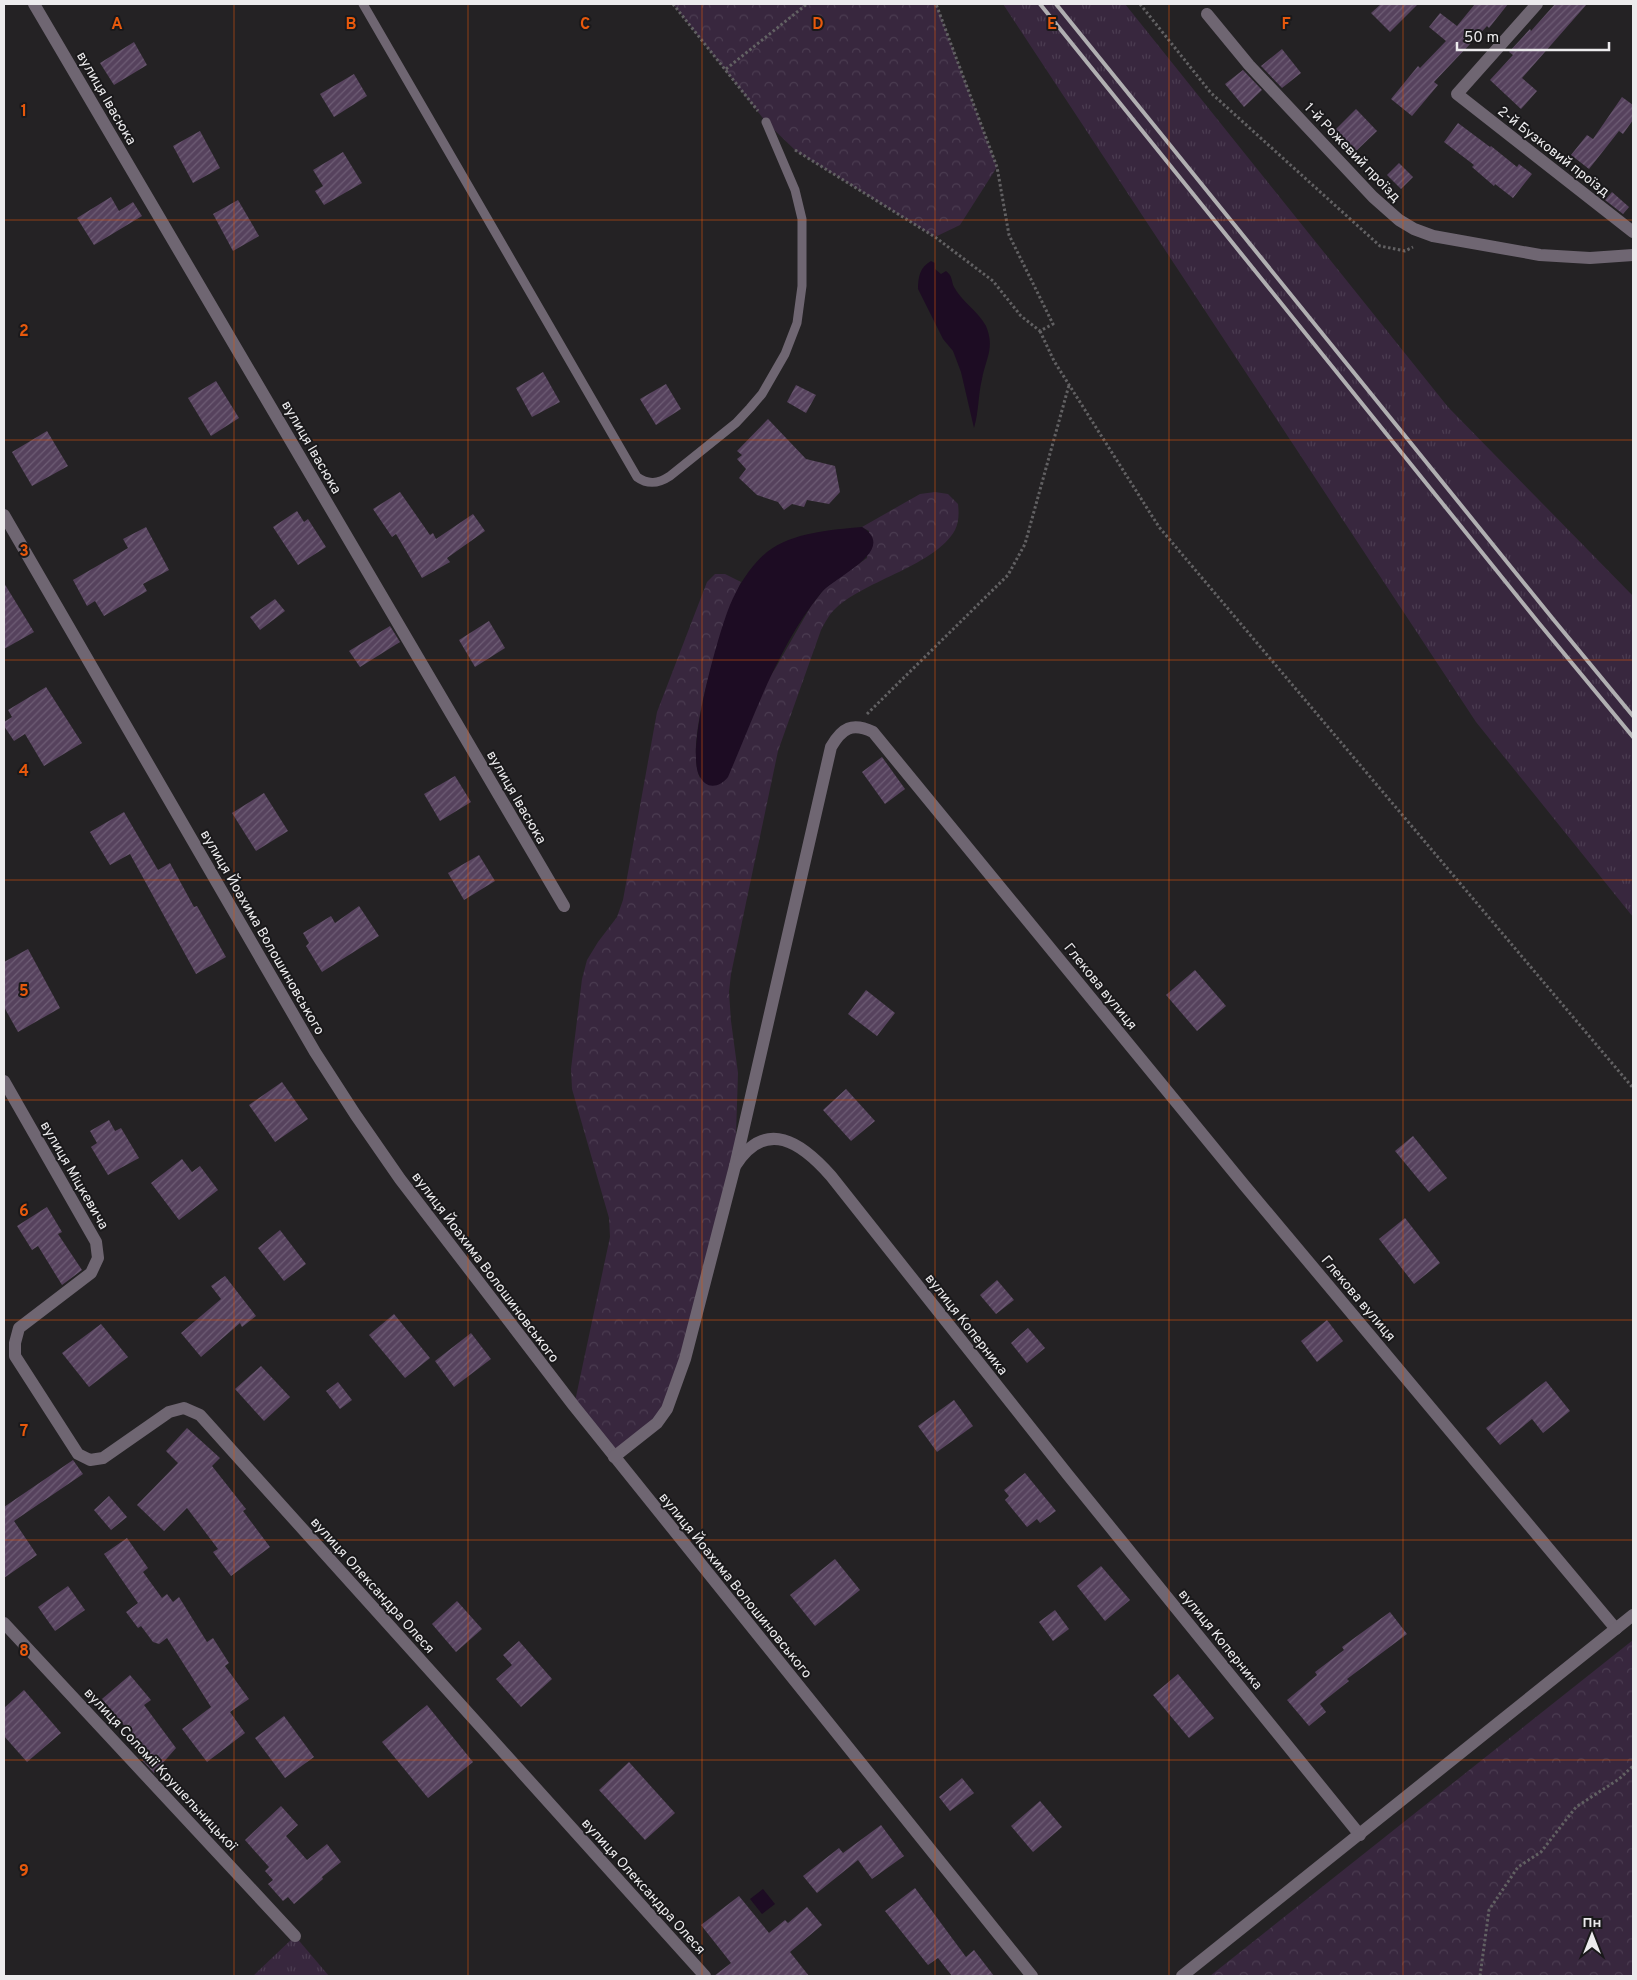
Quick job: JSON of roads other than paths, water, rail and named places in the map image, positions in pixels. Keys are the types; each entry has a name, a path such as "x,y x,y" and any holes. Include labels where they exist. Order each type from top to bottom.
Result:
{"street":[{"name":"вулиця Івасюка","path":"34,4 564,906"},
{"name":"2-й Бузковий проїзд","path":"1537,4 1457,94 1633,232"},
{"name":"1-й Рожевий проїзд","path":"1207,14 1248,65 1373,197 1399,220 1414,229 1433,236 1540,255 1564,257 1633,254"},
{"name":"вулиця Йоахима Волошиновського","path":"4,515 315,1052 354,1114 400,1179 614,1457 1032,1976"},
{"name":"Глекова вулиця","path":"735,1166 831,747 837,737 845,730 862,727 873,732 1245,1186 1616,1629"},
{"name":"вулиця Міцкевича","path":"4,1081 96,1242 98,1258 92,1273 19,1328 15,1343"},
{"name":"вулиця Коперника","path":"614,1457 657,1423 667,1409 685,1359 735,1166 748,1149 755,1144 779,1139 793,1144 816,1159 1068,1475 1360,1835"},
{"name":"вулиця Олександра Олеся","path":"15,1343 15,1356 78,1454 90,1460 104,1458 169,1412 184,1408 200,1415 705,1976"},
{"path":"1182,1976 1633,1615"},
{"name":"вулиця Соломії Крушельницької","path":"4,1623 295,1936"}],"lane":[{"path":"363,4 637,477 647,482 659,482 670,476 736,423 762,394 793,336 800,310 802,292 802,219 795,190 766,122"}],"railway":[{"path":"1040,4 1538,622 1633,737"},
{"path":"1056,4 1633,716"}]}
